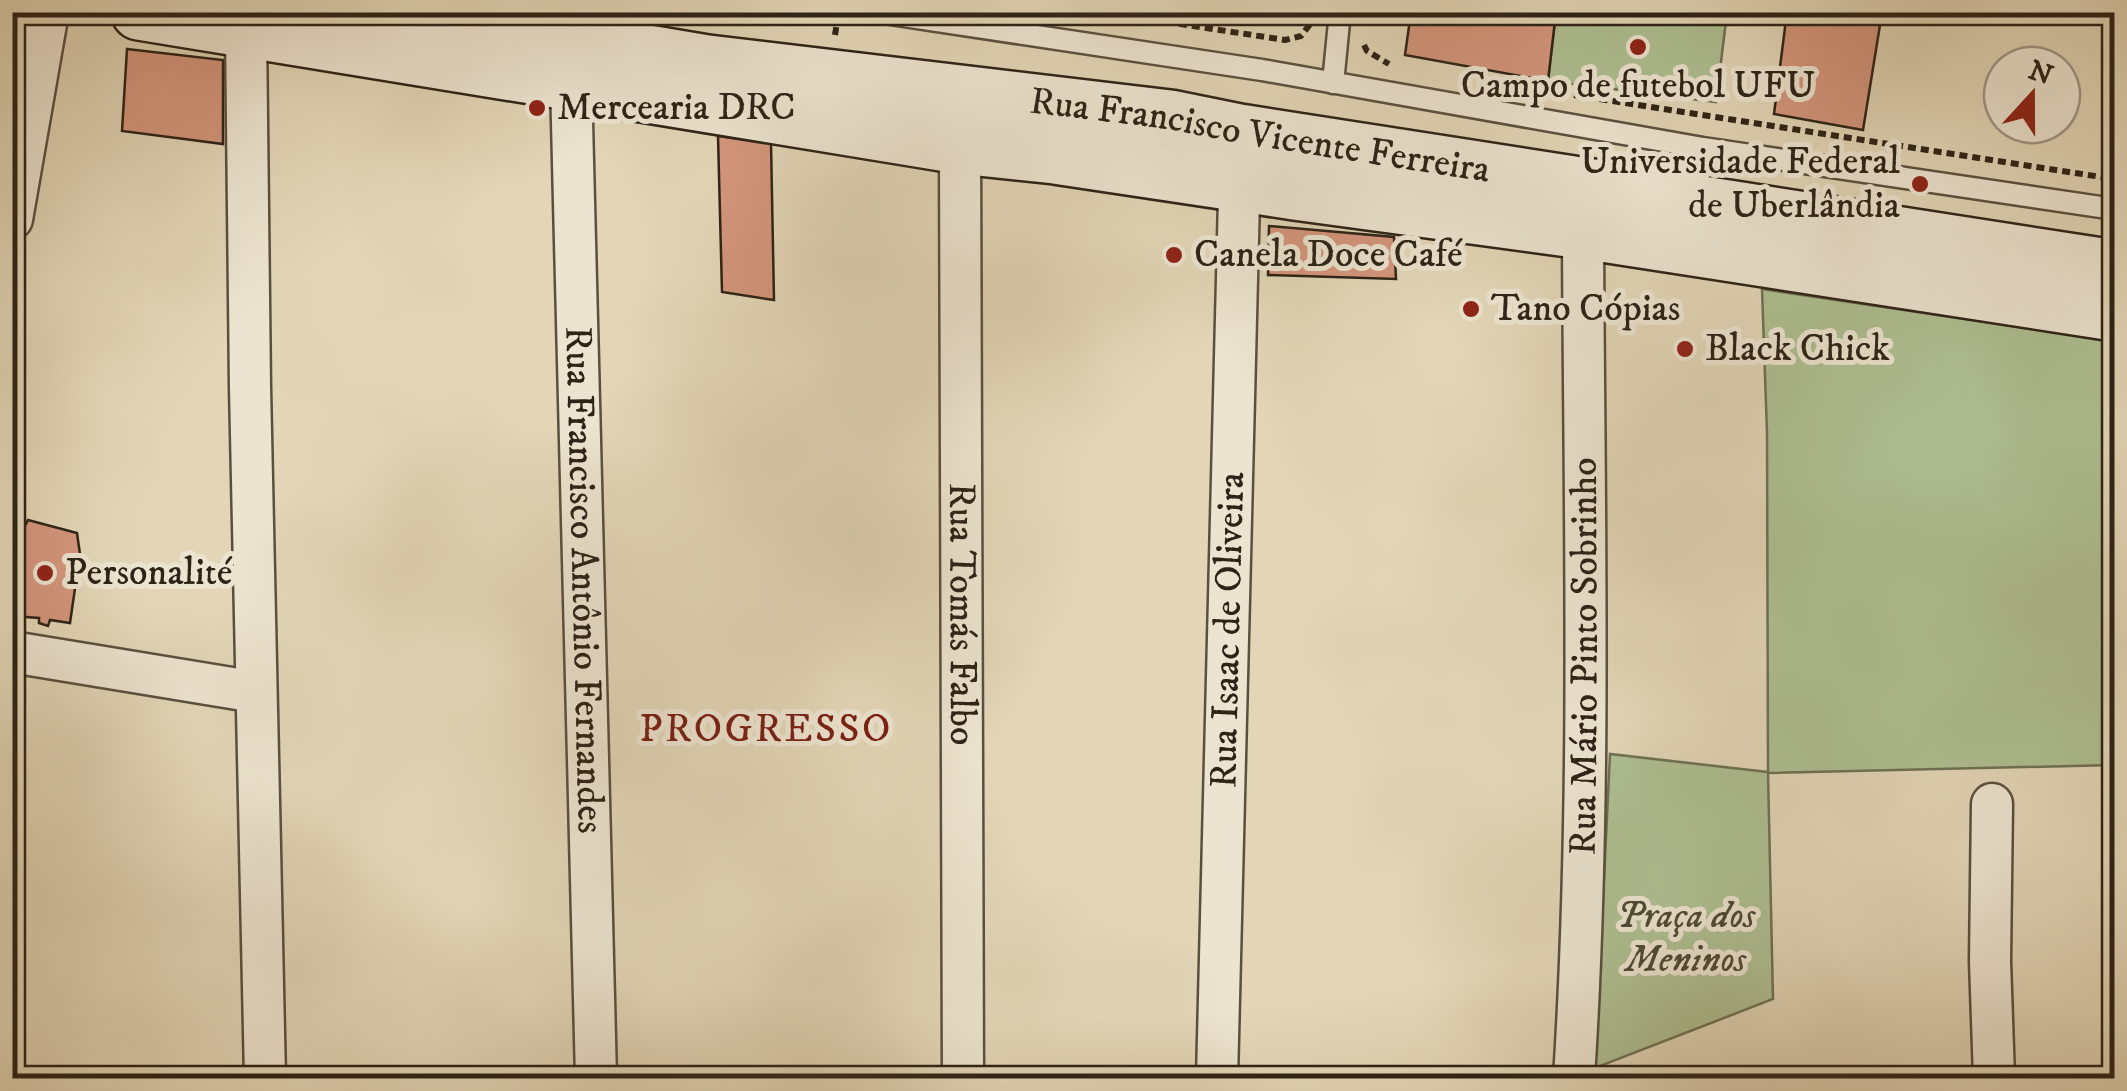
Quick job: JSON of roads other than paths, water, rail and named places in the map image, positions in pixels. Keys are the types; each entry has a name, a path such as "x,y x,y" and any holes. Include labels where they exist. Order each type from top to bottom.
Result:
{"main road":[{"name":"Rua Francisco Vicente Ferreira","path":"138,12 960,146 1055,156 1240,158 2114,268"},
{"name":"Rua Francisco Vicente Ferreira","path":"404,12 708,62 1170,118 1240,158"},
{"path":"1240,158 1583,230 2114,313"}],"street":[{"path":"12,219 48,12"},
{"path":"246,31 265,1078"},
{"name":"Rua Francisco Antônio Fernandes","path":"572,82 596,1078"},
{"name":"Rua Tomás Falbo","path":"960,146 963,1078"},
{"name":"Rua Isaac de Oliveira","path":"1217,1078 1240,158"},
{"name":"Rua Mário Pinto Sobrinho","path":"1574,1078 1588,676 1583,230"},
{"path":"12,652 256,692"},
{"path":"1992,804 1990,962 1994,1078"}],"lane":[{"path":"878,12 1334,83 1684,145 2114,209"},
{"path":"1334,83 1340,12"}],"place":[{"name":"Campo de futebol UFU","path":"1638,47"},
{"name":"Mercearia DRC","path":"537,108"},
{"name":"Universidade Federal de Uberlândia","path":"1920,184"},
{"name":"Canela Doce Café","path":"1174,255"},
{"name":"Tano Cópias","path":"1471,309"},
{"name":"Black Chick","path":"1685,349"},
{"name":"Personalité","path":"45,573"}],"district":[{"name":"PROGRESSO","path":"766,730"}],"park label":[{"name":"Praça dos Meninos","path":"1686,938"}]}
